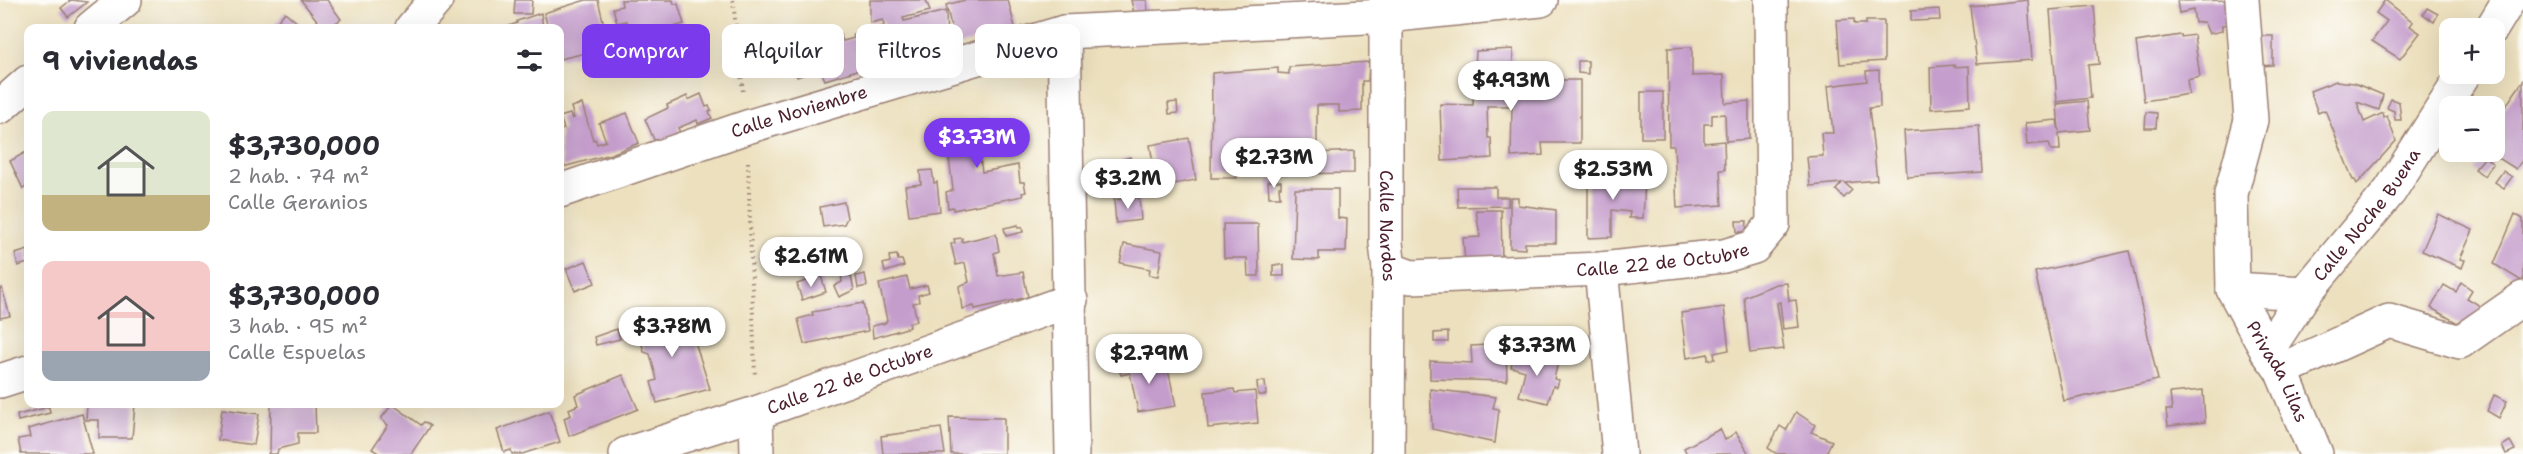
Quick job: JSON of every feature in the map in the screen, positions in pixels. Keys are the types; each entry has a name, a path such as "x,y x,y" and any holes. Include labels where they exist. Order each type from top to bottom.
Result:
{"street":[{"path":"97,24 125,0"},
{"path":"415,24 436,0"},
{"name":"Calle Noviembre","path":"1080,31 1386,8 1541,0"},
{"name":"Calle 22 de Octubre","path":"1389,268 1411,277 1601,269 1724,256 1754,247 1773,224 1771,0"},
{"path":"2233,290 2231,194 2251,120 2242,0"},
{"path":"2498,18 2509,0"},
{"name":"Calle Nardos","path":"1386,8 1386,243 1389,268 1388,454"},
{"name":"Calle Noviembre","path":"564,190 747,127 975,59"},
{"path":"1065,78 1072,454"},
{"name":"Calle Noche Buena","path":"2233,290 2305,293 2390,191 2458,84"},
{"path":"0,107 24,86"},
{"path":"1601,269 1619,454"},
{"name":"Privada Lilas","path":"2233,290 2274,361 2316,454"},
{"path":"2274,361 2305,293"},
{"path":"2274,361 2389,321 2460,342 2523,298"},
{"name":"Calle 22 de Octubre","path":"626,454 756,413 1071,300"},
{"path":"0,381 24,373"},
{"path":"756,413 757,454"}],"path":[{"path":"733,0 747,127 756,413"}],"building":[{"path":"71,0 87,2 68,17 61,8"},
{"path":"301,0 327,0 341,19 334,24 320,24"},
{"path":"515,0 532,0 531,14 514,14"},
{"path":"586,0 598,0 604,24 582,24 582,54 564,58 564,24 547,24 544,13"},
{"path":"621,0 673,0 674,4 678,4 684,24 627,24 626,21 617,23 613,8 622,6"},
{"path":"870,0 926,0 930,11 903,18 904,21 946,11 946,24 884,24 883,20 870,23"},
{"path":"965,0 1008,0 1014,24 975,24 975,41 963,44 963,24 951,24 946,5"},
{"path":"1131,0 1147,0 1148,16 1135,17"},
{"path":"2028,0 2032,60 1977,64 1970,6"},
{"path":"2241,0 2240,23 2222,25 2222,31 2209,34 2204,22 2195,23 2193,10 2179,13 2177,1"},
{"path":"2385,0 2413,22 2410,26 2420,33 2400,59 2372,41 2387,21 2376,13"},
{"path":"2094,6 2099,64 2088,65 2091,98 2057,102 2050,10"},
{"path":"2427,8 2438,14 2434,22 2423,14"},
{"path":"1939,9 1940,20 1911,21 1911,11"},
{"path":"285,12 299,24 275,24"},
{"path":"541,13 542,24 514,24"},
{"path":"1854,19 1854,24 1884,21 1884,61 1840,64 1837,20"},
{"path":"856,33 856,71 844,74 844,41 854,38 853,34"},
{"path":"2181,35 2181,37 2194,35 2200,77 2187,80 2189,94 2144,101 2136,42"},
{"path":"2258,36 2273,36 2273,65 2261,66"},
{"path":"1692,47 1692,76 1724,75 1725,103 1749,101 1749,139 1726,141 1725,114 1712,115 1712,124 1704,124 1704,143 1724,141 1725,170 1720,170 1722,205 1677,208 1674,146 1669,146 1668,48"},
{"path":"1513,49 1512,87 1527,87 1528,80 1580,80 1580,143 1542,143 1543,155 1511,157 1512,106 1487,106 1488,138 1491,138 1492,158 1442,161 1440,104 1473,105 1476,51"},
{"path":"1578,61 1588,61 1588,74 1578,73"},
{"path":"1369,62 1368,81 1362,81 1362,111 1339,112 1339,105 1317,105 1317,153 1354,151 1354,173 1288,174 1238,169 1237,178 1211,178 1212,73 1278,68 1278,73 1289,74 1289,67"},
{"path":"1955,65 1954,67 1969,66 1970,106 1931,109 1930,67"},
{"path":"1879,70 1880,107 1869,108 1877,180 1845,183 1852,190 1844,198 1836,190 1842,183 1810,186 1807,157 1823,156 1821,133 1833,133 1828,86 1867,81 1866,71"},
{"path":"2336,81 2354,83 2383,95 2379,110 2357,102 2364,122 2383,113 2384,118 2387,116 2396,141 2357,184 2353,180 2325,110 2318,113 2310,91"},
{"path":"2523,81 2523,159 2516,169 2505,162 2505,107"},
{"path":"1641,92 1663,92 1663,138 1641,138"},
{"path":"701,94 706,107 709,106 712,111 709,112 712,118 698,124 697,120 678,128 680,133 656,144 645,119 687,96 688,100"},
{"path":"2391,99 2399,102 2401,120 2395,120 2394,111 2387,108"},
{"path":"2087,101 2090,130 2059,133 2060,150 2051,150 2049,143 2027,145 2025,123 2057,120 2059,131 2057,104"},
{"path":"1177,102 1178,113 1169,114 1168,103"},
{"path":"582,104 593,140 595,139 597,144 606,141 599,123 627,113 639,143 611,154 564,167 564,116 570,114 572,119 574,118 571,107"},
{"path":"2146,112 2157,113 2156,128 2145,128"},
{"path":"989,120 993,144 979,149 982,172 1018,165 1020,182 1024,182 1026,192 1022,193 1023,196 953,210 953,207 948,208 946,192 953,190 945,126"},
{"path":"1979,126 1982,172 1907,177 1904,131"},
{"path":"1189,138 1196,180 1157,187 1150,145"},
{"path":"24,153 23,189 10,161"},
{"path":"1130,157 1134,172 1125,175 1121,160"},
{"path":"2481,162 2493,164 2484,176 2475,169"},
{"path":"1619,165 1629,165 1629,170 1633,170 1632,182 1645,182 1643,218 1629,218 1630,212 1612,210 1612,237 1588,238 1588,179 1607,181 1606,173 1614,174 1614,169 1619,169"},
{"path":"932,170 934,183 937,182 940,211 909,215 905,186 921,184 920,171"},
{"path":"2503,171 2512,177 2504,188 2495,182"},
{"path":"1268,181 1281,181 1280,197 1269,197"},
{"path":"1457,187 1496,187 1496,197 1508,197 1508,206 1458,207"},
{"path":"1295,189 1338,189 1338,218 1347,219 1346,252 1319,252 1319,260 1293,259"},
{"path":"1139,197 1141,220 1116,223 1114,200"},
{"path":"1510,197 1518,197 1518,205 1556,210 1556,243 1525,243 1525,249 1510,248"},
{"path":"844,202 847,218 844,224 823,227 820,207"},
{"path":"1476,210 1501,210 1502,262 1465,263 1463,238 1480,237"},
{"path":"2438,214 2473,230 2460,259 2465,260 2462,268 2422,251"},
{"path":"2515,214 2523,219 2523,282 2494,264"},
{"path":"1736,221 1747,221 1746,232 1737,232"},
{"path":"1223,224 1258,224 1259,276 1248,276 1247,258 1224,258"},
{"path":"1018,225 1018,228 1022,227 1023,232 1006,236 1004,228"},
{"path":"996,234 999,251 994,253 998,276 1023,272 1028,297 975,309 974,306 962,309 959,286 969,282 965,263 956,265 951,244 955,243 954,239 962,238 962,242"},
{"path":"1124,244 1162,251 1158,276 1149,275 1150,269 1120,263"},
{"path":"24,251 24,264 18,266 15,254"},
{"path":"2129,251 2158,380 2064,401 2035,272"},
{"path":"897,255 898,260 902,260 904,266 885,272 883,264 890,262 889,256"},
{"path":"586,261 595,283 575,291 566,269"},
{"path":"1273,265 1284,265 1284,276 1273,276"},
{"path":"850,271 854,290 839,297 834,286 842,282 841,273"},
{"path":"865,274 867,286 858,288 856,276"},
{"path":"821,276 826,292 802,300 797,284"},
{"path":"907,277 910,289 927,285 929,292 918,295 919,302 913,303 917,321 909,323 910,327 873,338 872,326 885,323 887,320 879,284"},
{"path":"2461,282 2472,290 2467,298 2482,307 2470,330 2431,308 2444,285 2456,292"},
{"path":"1787,283 1789,301 1796,300 1799,327 1783,329 1780,302 1777,303 1784,349 1750,353 1744,297 1776,284"},
{"path":"2,288 10,316 0,318 0,289"},
{"path":"863,303 868,331 804,344 798,319 813,315 812,312"},
{"path":"1724,307 1729,350 1714,353 1715,359 1708,360 1708,354 1687,358 1681,313"},
{"path":"676,311 684,340 687,339 696,345 710,389 657,403 651,382 657,380 650,354 644,352 636,322"},
{"path":"617,329 620,339 596,345 594,337"},
{"path":"1448,332 1448,342 1434,342 1434,333"},
{"path":"1506,344 1507,381 1430,379 1430,361 1472,363 1471,346"},
{"path":"1514,354 1558,362 1554,379 1559,380 1557,387 1553,386 1548,403 1519,396 1525,371 1511,367"},
{"path":"1147,357 1149,369 1167,365 1176,406 1138,412 1130,373 1121,375 1118,364"},
{"path":"623,375 638,409 569,436 564,418 571,415 569,409 578,405 575,395"},
{"path":"1265,381 1266,395 1258,395 1257,382"},
{"path":"1234,389 1235,393 1255,391 1258,423 1208,428 1205,392"},
{"path":"1430,389 1496,397 1493,408 1499,409 1495,443 1432,429"},
{"path":"2203,390 2205,422 2168,426 2166,410 2172,410 2170,393"},
{"path":"2494,395 2507,401 2499,418 2487,411"},
{"path":"45,408 49,408 50,413 18,421 17,415"},
{"path":"87,408 135,408 132,438 99,438 99,420 86,420"},
{"path":"271,408 315,408 316,433 298,433 298,444 278,449 277,454 268,454"},
{"path":"389,408 398,408 421,425 424,422 430,426 411,454 380,454 372,449 388,425 381,419"},
{"path":"222,409 259,414 254,445 218,440"},
{"path":"549,411 560,442 522,454 512,454 511,450 504,452 497,430"},
{"path":"1796,412 1815,425 1811,432 1832,441 1827,451 1832,454 1777,454 1768,448 1780,426 1786,430"},
{"path":"82,414 93,454 21,454 18,439 30,437 28,429"},
{"path":"949,417 1004,418 1004,454 951,454"},
{"path":"941,428 945,454 883,454 881,436"},
{"path":"1720,429 1725,440 1736,432 1749,454 1687,454 1684,448"},
{"path":"2510,441 2515,450 2506,454 2502,446"}]}
